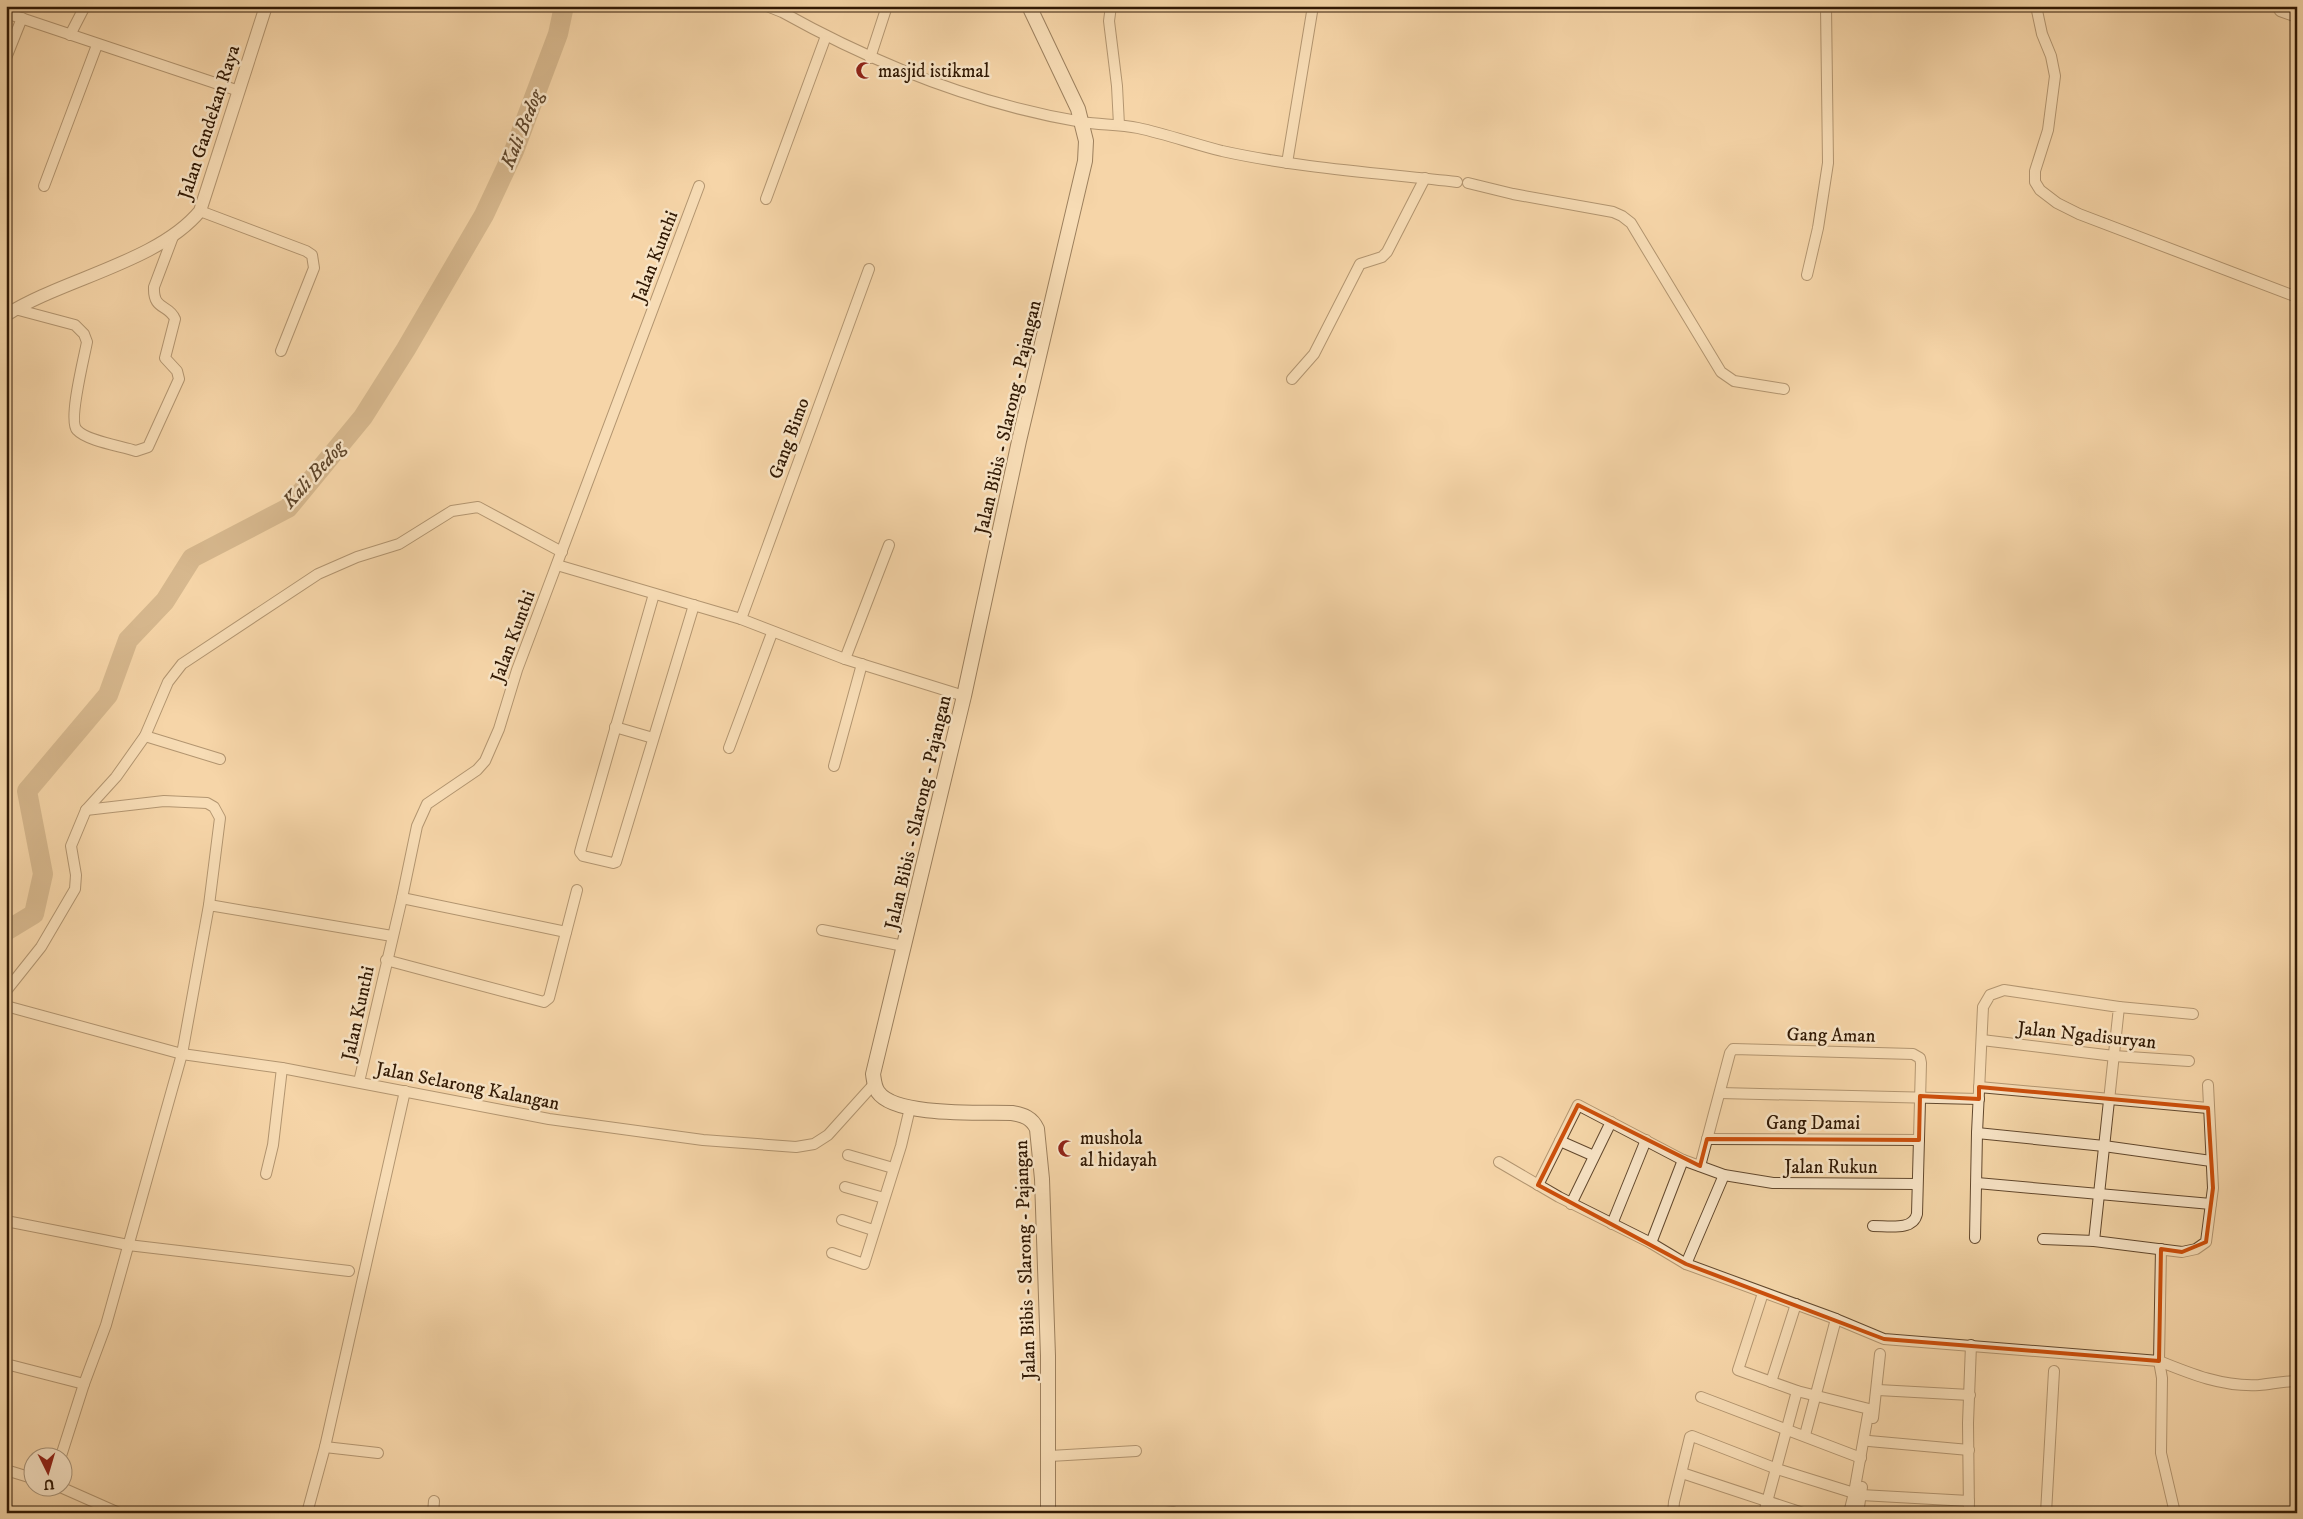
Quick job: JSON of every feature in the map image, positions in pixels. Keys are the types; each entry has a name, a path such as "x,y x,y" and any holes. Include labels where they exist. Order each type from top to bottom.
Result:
{"main road":[{"name":"Jalan Bibis - Slarong - Pajangan","path":"1029,6 1071,92 1083,122 1086,141 1083,175 1019,441 964,696 874,1065 874,1084 879,1094 903,1107 1012,1113 1029,1118 1035,1123 1042,1179 1050,1456 1048,1513"}],"street":[{"path":"70,35 85,6"},
{"name":"Jalan Gandekan Raya","path":"11,312 140,253 189,224 200,211 266,6"},
{"path":"767,6 870,58 946,87 991,101 1083,122 1119,125 1222,151 1287,163 1463,183 1622,216 1631,223 1721,372 1734,381 1784,389"},
{"path":"870,58 887,6"},
{"path":"1111,6 1109,21 1117,86 1119,125"},
{"path":"1287,163 1313,6"},
{"path":"1807,275 1818,228 1828,163 1826,6"},
{"path":"2036,6 2042,34 2051,56 2055,76 2048,130 2035,171 2034,182 2040,190 2057,203 2079,214 2297,297"},
{"path":"2277,6 2280,11 2297,17"},
{"path":"6,13 239,91"},
{"path":"6,58 22,18"},
{"path":"766,198 826,36"},
{"path":"44,186 98,45"},
{"path":"1292,380 1314,354 1360,264 1382,257 1387,252 1425,178"},
{"name":"Jalan Kunthi","path":"359,1082 417,826 424,810 437,796 477,770 485,761 492,746 517,670 699,186"},
{"path":"200,211 306,251 312,255 314,268 281,351"},
{"path":"11,312 75,325 84,334 87,342 73,418 78,431 86,436 136,451 143,450 148,447 180,379 177,371 165,358 175,320 174,315 160,307 154,295 154,287 174,234"},
{"name":"Gang Bimo","path":"741,619 869,269"},
{"path":"6,991 41,947 75,889 76,875 71,846 86,810 116,777 145,736 168,682 182,664 318,574 357,557 399,544 452,510 478,507 562,552"},
{"path":"846,658 889,545"},
{"path":"557,565 741,619 772,633 964,696"},
{"path":"654,594 580,849 580,854 583,856 613,863 616,862 694,605"},
{"path":"729,748 772,633"},
{"path":"834,766 862,664"},
{"path":"615,727 653,738"},
{"path":"145,736 220,759"},
{"path":"64,1446 84,1384 106,1325 182,1054 209,905 220,818 214,807 207,803 164,801 86,810"},
{"path":"386,960 544,1002 549,998 577,890"},
{"path":"402,898 566,932"},
{"path":"209,905 392,936"},
{"path":"822,930 904,946"},
{"path":"1974,1238 1977,1133 1984,1007 1990,995 2004,990 2120,1007 2193,1014"},
{"name":"Jalan Selarong Kalangan","path":"6,1006 182,1054 282,1068 558,1120 703,1140 796,1146 814,1144 828,1135 874,1084"},
{"path":"2094,1241 2120,1007"},
{"name":"Jalan Ngadisuryan","path":"1982,1040 2114,1056 2189,1061"},
{"name":"Gang Aman","path":"1720,1093 1730,1053 1734,1049 1914,1054 1920,1058 1922,1063 1920,1096"},
{"path":"266,1174 274,1139 282,1068"},
{"path":"2043,1239 2094,1241 2182,1252 2196,1249 2206,1242 2213,1188 2208,1085"},
{"path":"1979,1087 2208,1108"},
{"path":"307,1513 325,1447 405,1091"},
{"path":"1700,1166 1720,1093 1979,1098"},
{"path":"1873,1226 1910,1225 1915,1221 1920,1096"},
{"name":"Jalan Rukun","path":"1560,1141 1578,1105 1683,1160 1724,1175 1773,1183 1917,1184"},
{"path":"832,1253 864,1264 894,1168 910,1108"},
{"path":"1571,1204 1611,1122"},
{"path":"1977,1133 2104,1146 2211,1161"},
{"name":"Gang Damai","path":"1707,1139 1919,1140"},
{"path":"1612,1224 1646,1140"},
{"path":"1538,1185 1560,1141 1594,1156"},
{"path":"848,1155 894,1168"},
{"path":"1651,1243 1683,1160"},
{"path":"1499,1162 1571,1204 1651,1243 1686,1264 1836,1319 1884,1339 2159,1361 2195,1376 2232,1384 2257,1385 2297,1380"},
{"path":"1686,1264 1724,1175"},
{"path":"1977,1183 2099,1192 2211,1204"},
{"path":"845,1187 884,1198"},
{"path":"842,1220 874,1230"},
{"path":"6,1221 128,1245 349,1270"},
{"path":"2161,1249 2159,1361 2162,1378 2161,1453 2175,1513"},
{"path":"1763,1292 1738,1367 1741,1373 1797,1391 1869,1409 1857,1494 1858,1513"},
{"path":"1770,1382 1796,1304"},
{"path":"1805,1435 1836,1319"},
{"path":"1969,1513 1971,1345"},
{"path":"1849,1513 1857,1494 1869,1441 1878,1390 1880,1354"},
{"path":"6,1364 84,1384"},
{"path":"2046,1513 2054,1371"},
{"path":"1878,1390 1970,1395"},
{"path":"1764,1513 1797,1391"},
{"path":"1701,1397 1805,1435 1861,1458"},
{"path":"1673,1513 1690,1437 1692,1436 1777,1469 1857,1494 1969,1501"},
{"path":"1869,1441 1969,1450"},
{"path":"325,1447 378,1453"},
{"path":"1050,1456 1136,1451"},
{"path":"6,1470 22,1475"},
{"path":"1682,1473 1803,1513"},
{"path":"72,1492 119,1513"},
{"path":"434,1501 434,1513"}],"highlighted area":[{"path":"1979,1087 2208,1108 2213,1188 2206,1242 2182,1252 2161,1249 2159,1361 1884,1339 1686,1264 1538,1185 1578,1105 1700,1166 1707,1139 1919,1140 1920,1096 1979,1099"}],"waterway":[{"name":"Kali Bedog","path":"6,931 34,914 43,874 27,791 108,695 128,640 165,601 192,558 288,508 363,417 406,349 484,215 514,151 558,34 564,6"}],"place":[{"name":"masjid istikmal","path":"864,70"},
{"name":"mushola al hidayah","path":"1066,1148"}]}
